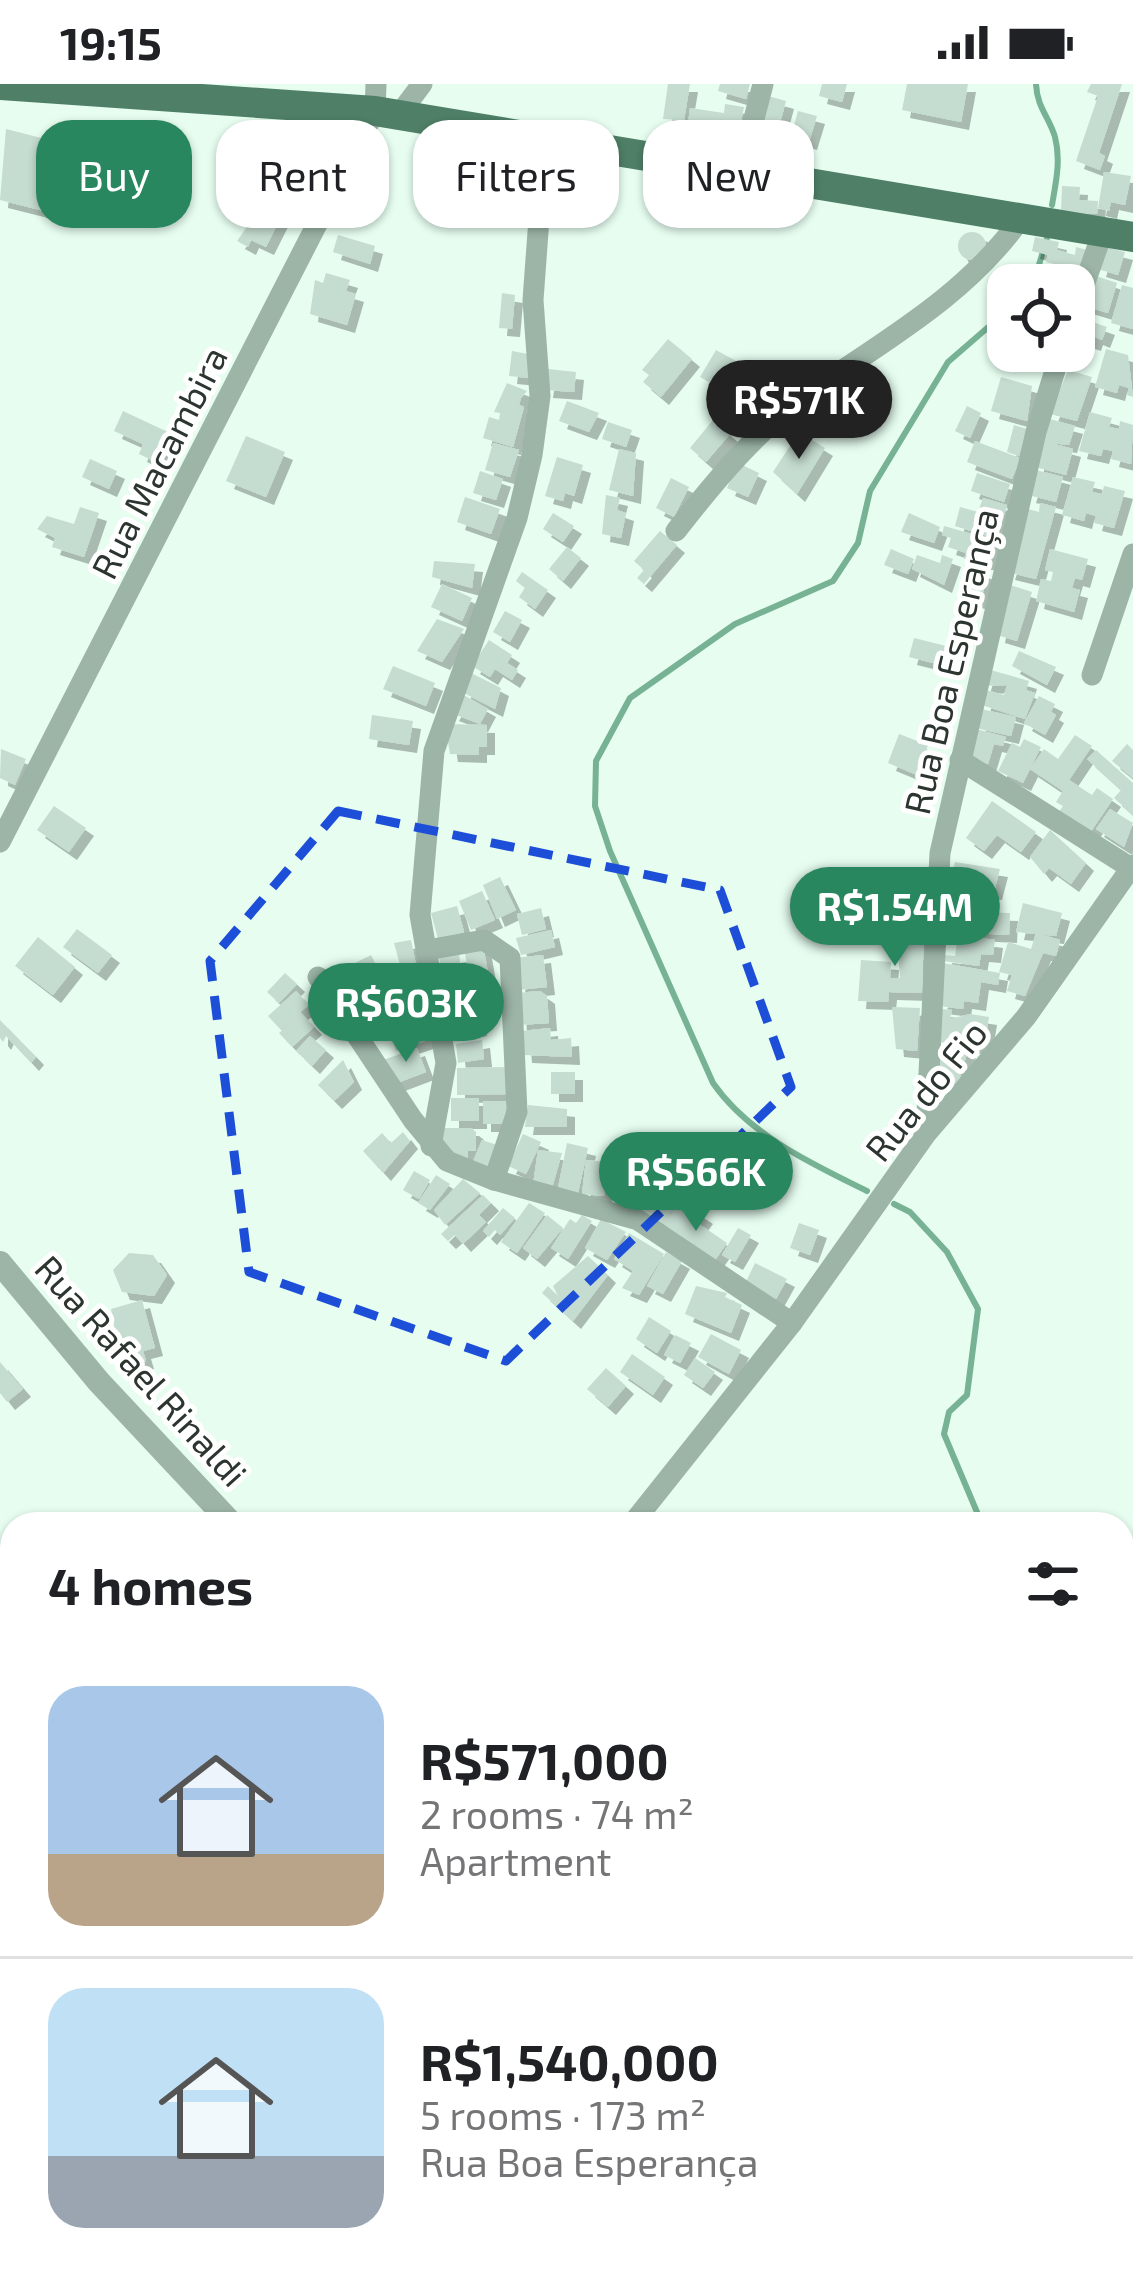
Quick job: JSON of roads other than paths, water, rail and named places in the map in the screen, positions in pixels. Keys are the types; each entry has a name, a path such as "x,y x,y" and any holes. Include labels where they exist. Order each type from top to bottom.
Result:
{"main road":[{"path":"0,85 383,104 461,120"},
{"path":"814,181 1118,234"}],"street":[{"name":"Rua Macambira","path":"0,842 383,104 422,84"},
{"path":"754,120 764,84"},
{"path":"676,531 727,467 807,394 870,356 967,281 1022,217"},
{"path":"431,1146 446,1063 420,915 434,752 517,518 538,423 533,300 538,228"},
{"path":"1095,276 1118,234"},
{"name":"Rua Boa Esperança","path":"926,1134 938,872 1036,432 1055,372"},
{"path":"1092,675 1133,554"},
{"path":"960,760 1132,866"},
{"name":"Rua do Fio","path":"642,1512 792,1323 926,1134 1026,1017 1132,866"},
{"path":"427,950 484,940 503,948 509,958 517,1112 494,1180"},
{"path":"318,977 431,1146 447,1161 494,1180 638,1220 792,1323"},
{"name":"Rua Rafael Rinaldi","path":"0,1263 98,1382 221,1512"}],"waterway":[{"path":"1036,84 1057,146 1052,205"},
{"path":"1039,264 1047,238"},
{"path":"867,1191 763,1133 713,1083 610,851 595,806 596,761 630,698 735,624 833,581 858,543 870,491 948,362 987,328"},
{"path":"894,1204 910,1212 947,1252 978,1309 967,1395 949,1412 944,1434 977,1512"}]}
